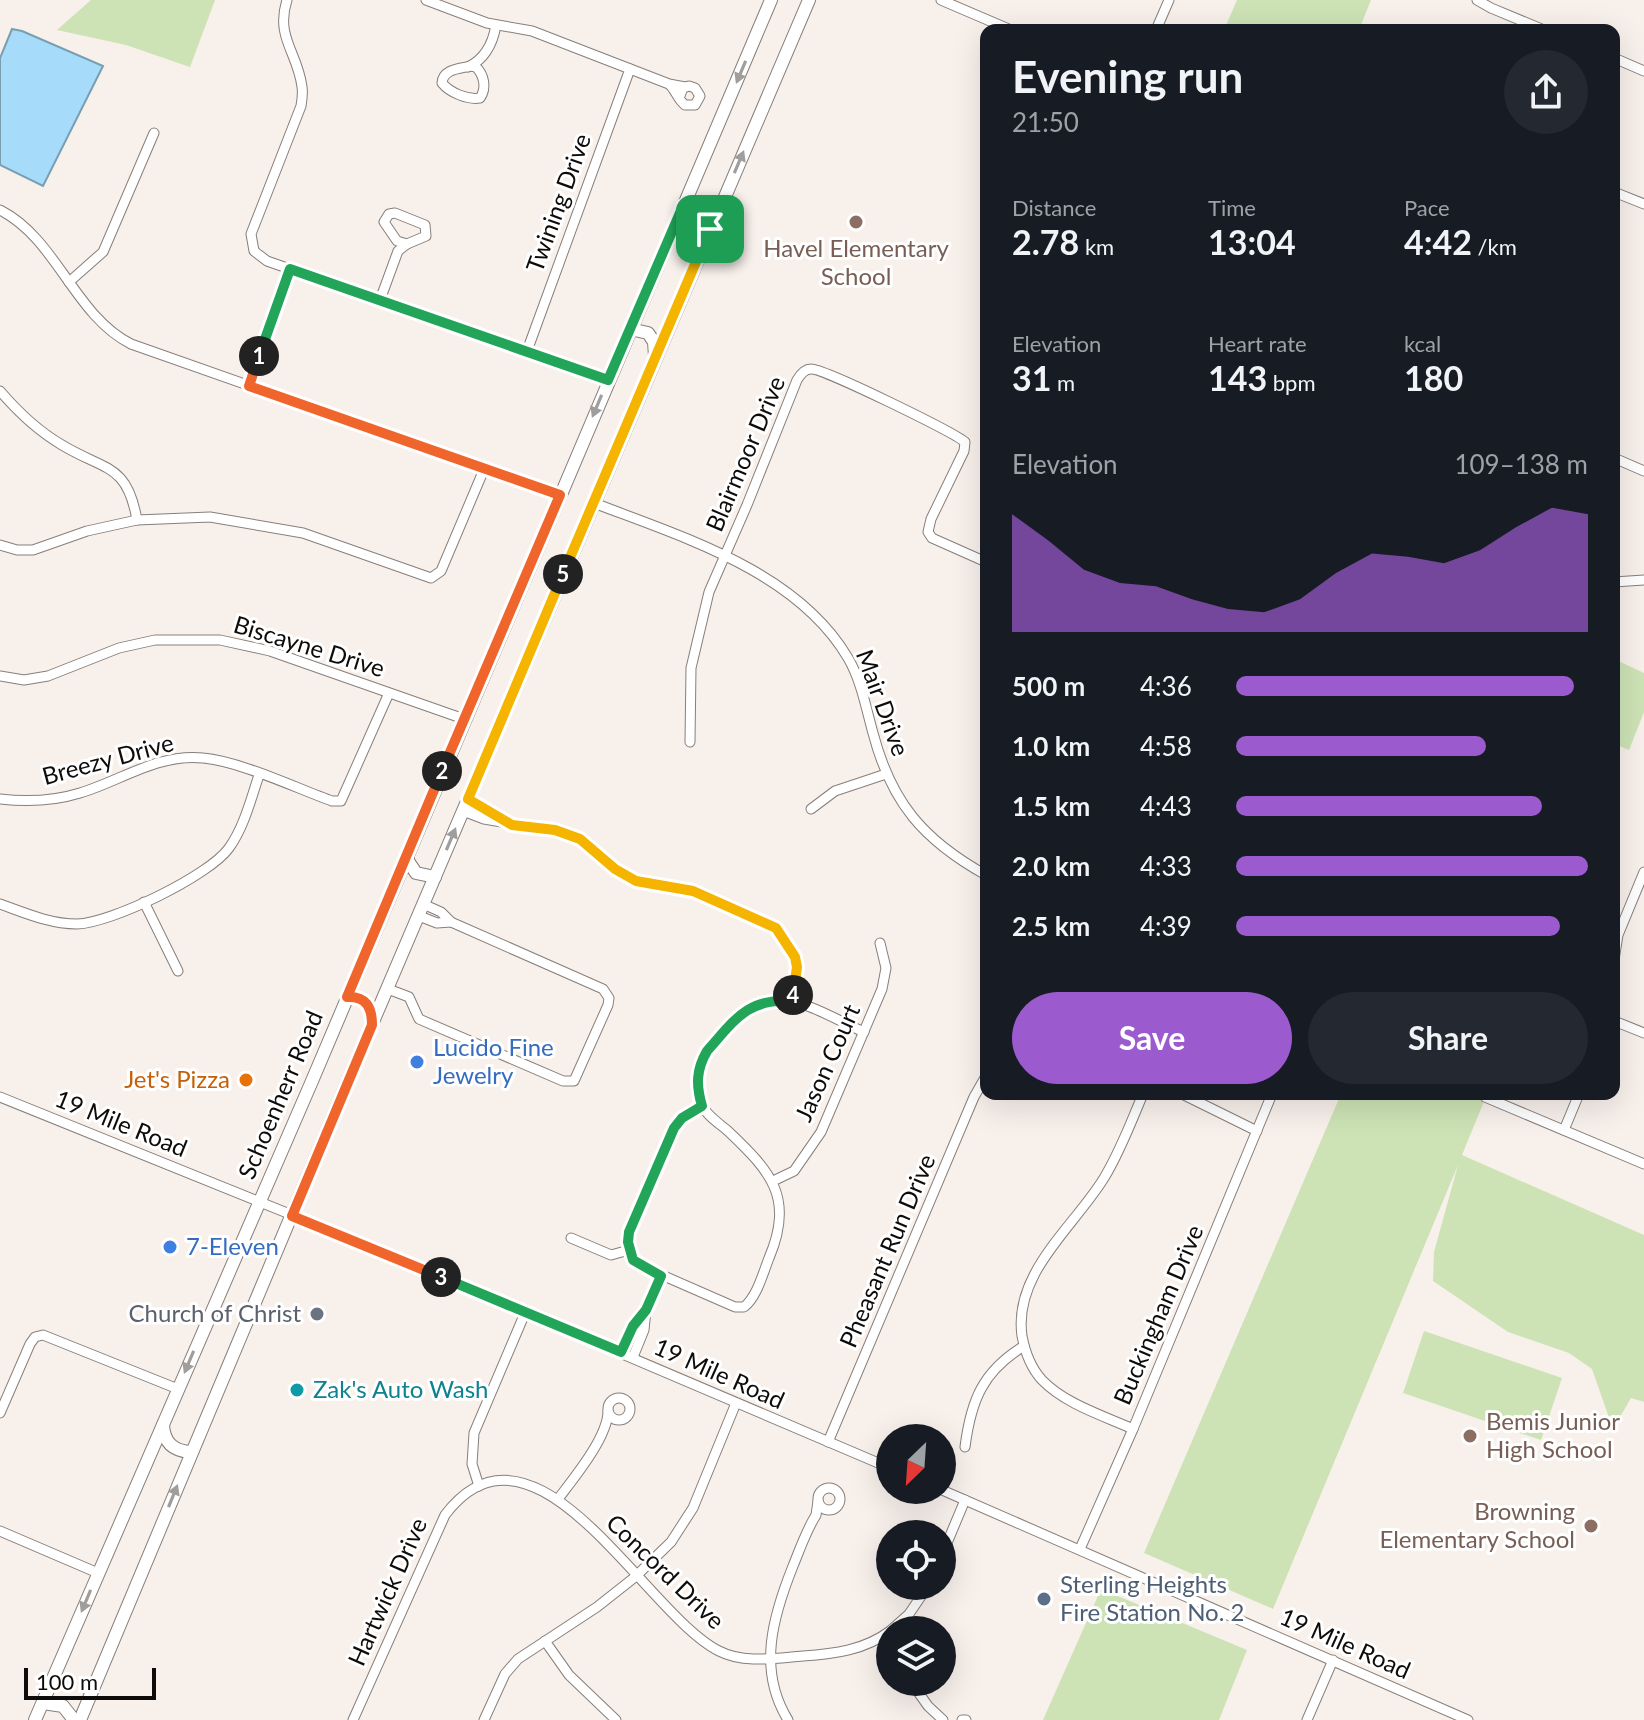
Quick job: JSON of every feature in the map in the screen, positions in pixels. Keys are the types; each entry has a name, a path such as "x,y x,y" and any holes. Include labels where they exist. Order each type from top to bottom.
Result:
{"main road":[{"name":"Schoenherr Road","path":"35,1720 347,997 771,0"},
{"path":"43,1703 63,1706 77,1720 809,0"},
{"path":"683,206 685,215 694,225 710,229"},
{"path":"630,329 642,330 651,336 655,359"},
{"path":"408,852 408,861 416,873 435,877"},
{"path":"347,997 358,997 367,1003 372,1025"},
{"path":"163,1423 164,1434 171,1446 191,1452"}],"street":[{"path":"287,0 283,12 284,33 302,88 301,106 253,227 251,245 259,256 608,380"},
{"path":"426,0 496,25 532,31 669,84 692,86 700,96 697,103 682,104 669,84"},
{"path":"941,0 997,24"},
{"path":"1159,24 1169,0"},
{"path":"1477,0 1530,24"},
{"path":"479,60 484,91 480,98 445,88 442,79 445,73 479,60 491,43 496,25"},
{"path":"1620,61 1644,71"},
{"path":"467,67 476,67 481,74"},
{"name":"Twining Drive","path":"527,351 630,69"},
{"path":"679,98 680,91 685,87"},
{"path":"69,282 103,252 154,133"},
{"path":"1620,194 1644,204"},
{"path":"0,210 30,233 101,322 118,337 142,349 560,495"},
{"path":"380,300 398,251 426,236 425,225 413,218 391,213 384,222 398,251"},
{"path":"394,238 407,244"},
{"path":"249,386 290,269"},
{"name":"Blairmoor Drive","path":"690,742 691,668 709,592 797,380 804,371 816,370 841,380 965,442 964,451 931,519 928,532 932,538 980,559"},
{"path":"0,391 15,409 59,444 118,474 129,490 137,520"},
{"path":"1620,461 1644,471"},
{"path":"0,545 33,550 87,531 137,520 210,517 303,533 431,578 441,571 485,467"},
{"name":"Mair Drive","path":"594,503 726,554 795,600 823,625 849,658 894,792 931,837 955,857 980,872"},
{"path":"1620,582 1644,580"},
{"name":"Biscayne Drive","path":"0,676 34,679 137,644 205,639 270,651 464,719"},
{"name":"Breezy Drive","path":"0,799 40,800 68,796 137,769 172,760 202,757 332,801 341,801 389,693"},
{"path":"811,809 835,791 886,774"},
{"path":"0,904 58,923 80,924 98,921 144,902 203,873 221,857 242,825 259,775"},
{"path":"465,805 484,819 567,833 589,845 615,869 636,881 693,891 776,928 790,946 797,967 791,1001"},
{"path":"1620,930 1644,872"},
{"path":"144,902 178,971"},
{"path":"388,989 409,997 419,1019 563,1081 574,1081 608,1005 606,992 600,986 451,922 437,923 421,910"},
{"name":"Jason Court","path":"773,1181 794,1171 821,1132 885,980 886,968 880,943"},
{"path":"702,1106 682,1118 674,1128 629,1232 629,1250 633,1260 641,1266 735,1307 749,1304 774,1247 778,1203 773,1181 757,1159 702,1106 697,1079 707,1051 748,1009 759,1003 791,1001 864,1032"},
{"path":"1620,1023 1644,1033"},
{"name":"Pheasant Run Drive","path":"828,1442 980,1086"},
{"name":"19 Mile Road","path":"0,1097 633,1357 876,1462"},
{"path":"1133,1429 1049,1387 1033,1368 1024,1346 1021,1311 1027,1286 1106,1175 1140,1100"},
{"path":"1194,1100 1257,1131"},
{"name":"Buckingham Drive","path":"1080,1549 1270,1100"},
{"path":"1492,1100 1644,1164"},
{"path":"1564,1130 1576,1100"},
{"path":"571,1238 605,1254 629,1250"},
{"path":"621,1352 633,1326 646,1310 661,1276"},
{"path":"633,1357 644,1330 646,1310"},
{"path":"479,1486 472,1464 474,1433 525,1313"},
{"path":"0,1413 30,1344 35,1337 43,1335 178,1389"},
{"path":"965,1447 972,1411 988,1376 997,1364 1024,1346"},
{"path":"558,1499 585,1462 606,1425 609,1404 615,1398 626,1400 630,1406 625,1418 606,1425"},
{"path":"484,1720 505,1674 518,1659 585,1616 635,1577 671,1542 693,1508 736,1403"},
{"path":"608,1411 618,1420"},
{"name":"Concord Drive","path":"479,1486 522,1482 541,1488 558,1499 594,1531 635,1577 696,1635 718,1651 743,1658 771,1659 839,1653 876,1637"},
{"name":"Hartwick Drive","path":"353,1720 435,1533 456,1502 479,1486"},
{"path":"788,1720 774,1687 771,1659 775,1614 816,1515 821,1491 828,1488 835,1490 839,1502 835,1508 816,1515"},
{"name":"19 Mile Road","path":"956,1496 1468,1720"},
{"path":"956,1522 965,1500"},
{"path":"818,1501 828,1510"},
{"path":"0,1531 98,1573"},
{"path":"545,1641 569,1675 616,1720"},
{"path":"1307,1720 1333,1660"},
{"path":"921,1696 943,1720"}],"green space":[{"path":"91,0 215,0 190,67 126,45 57,30"},
{"path":"1237,0 1371,0 1361,24 1227,24"},
{"path":"1620,662 1644,673 1644,712 1629,750 1620,746"},
{"path":"1338,1100 1485,1100 1462,1155 1644,1235 1644,1402 1631,1398 1613,1429 1592,1369 1569,1353 1508,1332 1433,1281 1434,1252 1458,1165 1273,1609 1144,1553"},
{"path":"1424,1331 1562,1378 1541,1440 1403,1393"},
{"path":"1101,1589 1247,1650 1219,1720 1043,1720"}],"water":[{"path":"12,29 103,66 43,186 0,165 0,58"}],"place":[{"name":"Havel Elementary School","path":"856,222"},
{"name":"Lucido Fine Jewelry","path":"417,1062"},
{"name":"Jet's Pizza","path":"246,1080"},
{"name":"7-Eleven","path":"170,1247"},
{"name":"Church of Christ","path":"317,1314"},
{"name":"Zak's Auto Wash","path":"297,1390"},
{"name":"Bemis Junior High School","path":"1470,1436"},
{"name":"Browning Elementary School","path":"1591,1526"},
{"name":"Sterling Heights Fire Station No. 2","path":"1044,1599"}],"route":[{"path":"683,206 685,215 694,225 710,229 468,799 512,825 555,830 580,839 615,869 636,881 693,891 768,923 782,934 795,957 796,981 791,1001 759,1003 748,1009 702,1059 697,1079 702,1106 676,1124 629,1232 629,1250 633,1260 661,1276 646,1310 633,1326 621,1352 292,1216 372,1025 367,1003 358,997 347,997 560,495 249,386 290,269 608,380 683,206"}]}
